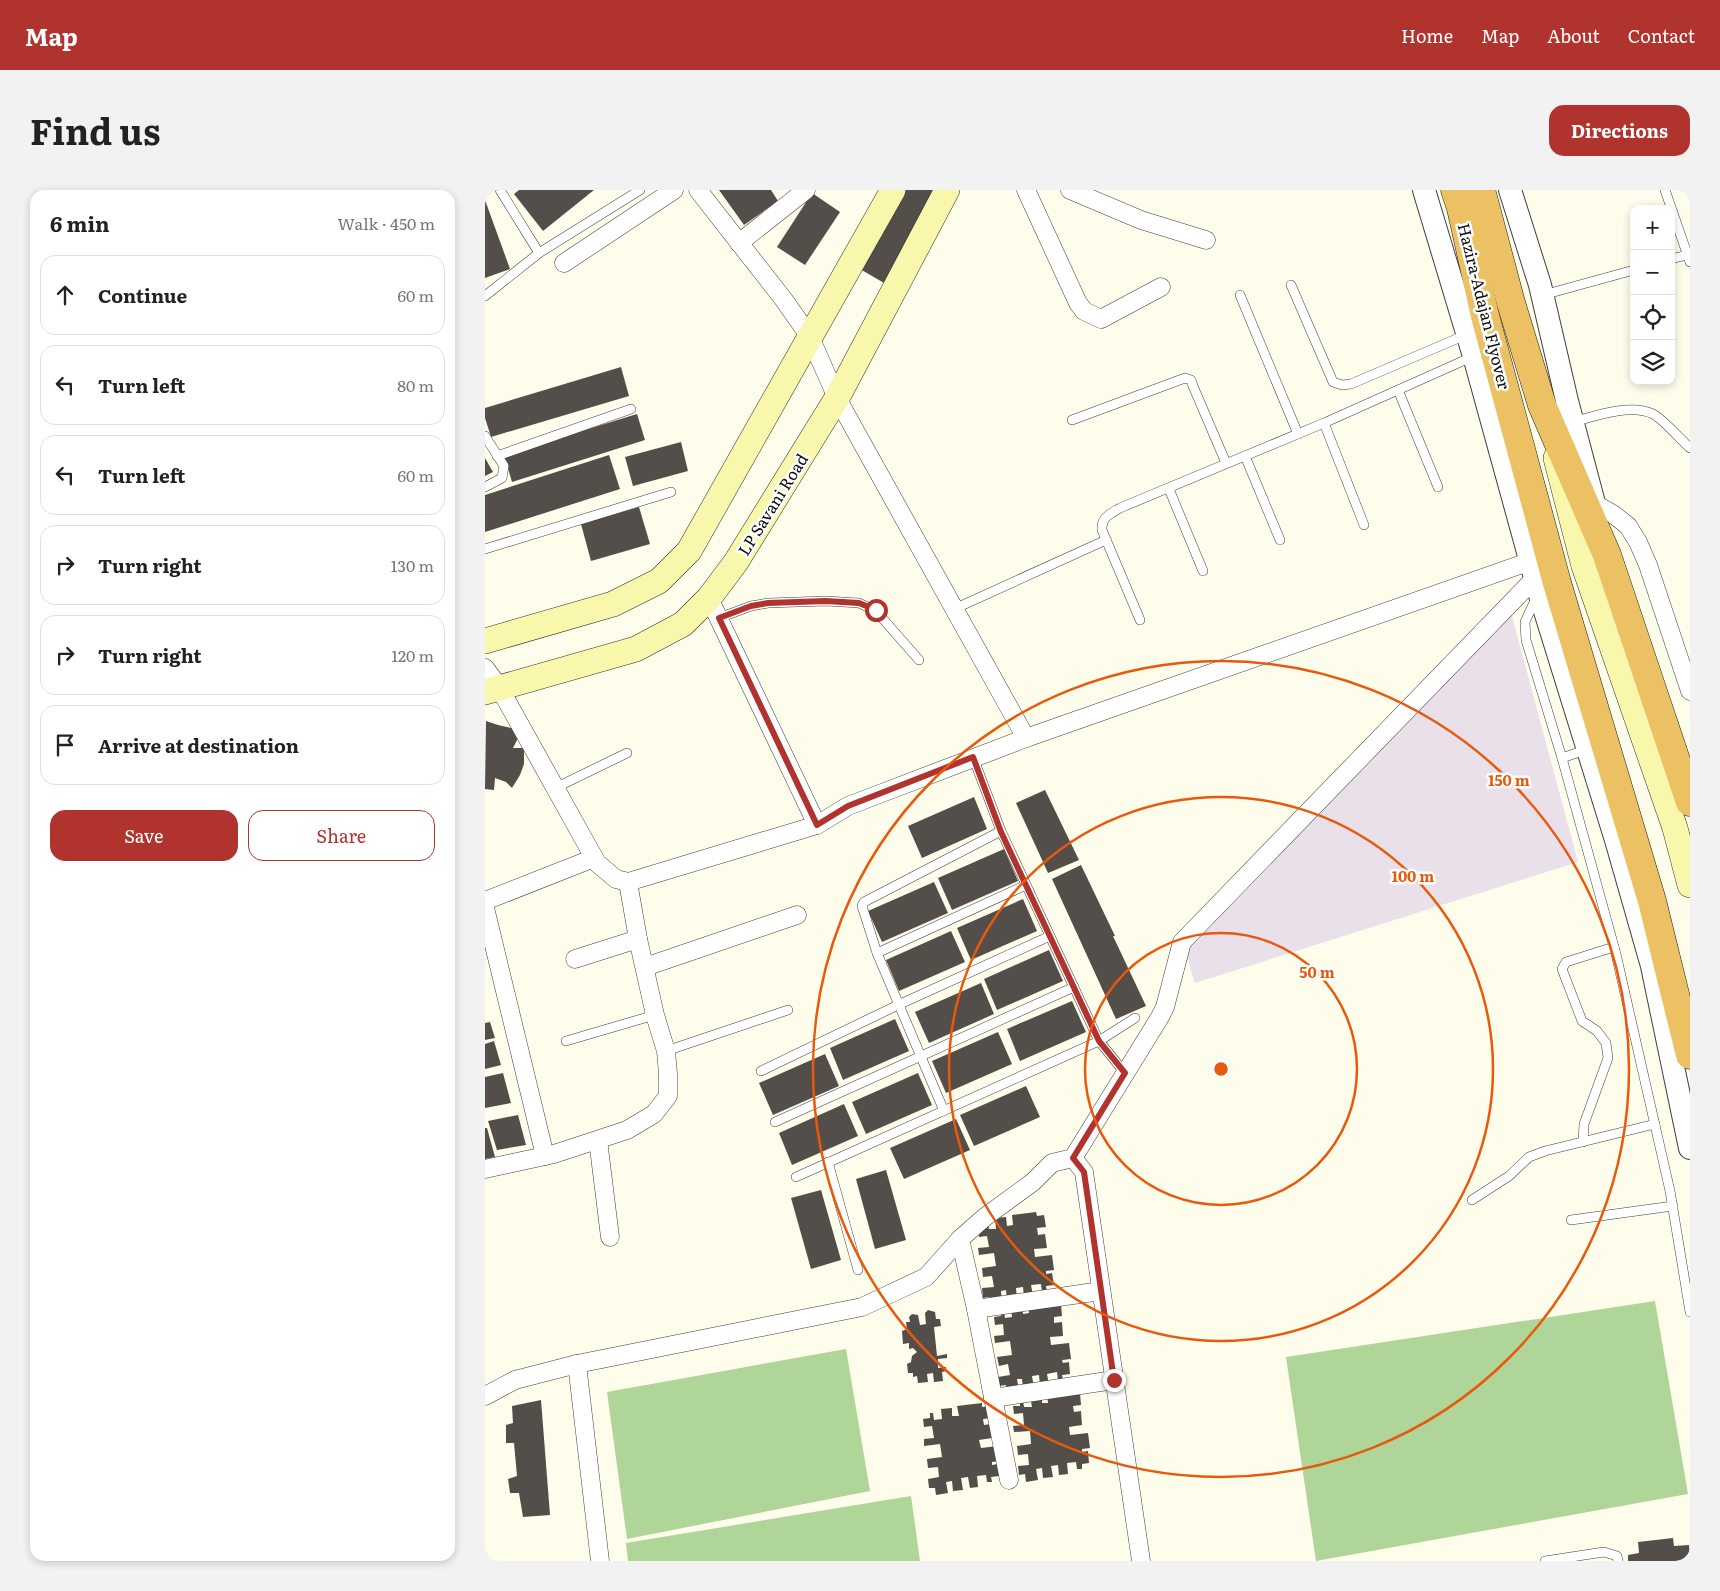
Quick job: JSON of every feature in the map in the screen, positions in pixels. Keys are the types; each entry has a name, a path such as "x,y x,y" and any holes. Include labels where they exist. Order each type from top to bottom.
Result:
{"highway":[{"name":"Hazira-Adajan Flyover","path":"1455,190 1461,208 1476,325 1515,422 1557,583 1652,901 1690,1056"},
{"name":"Hazira-Adajan Flyover","path":"1481,190 1511,303 1542,405 1595,561 1690,802"}],"main road":[{"name":"LP Savani Road","path":"490,682 636,649 714,608 736,562 837,398 947,190"},
{"path":"485,641 613,604 659,581 689,551 810,337 888,193"},
{"path":"1515,422 1595,561 1675,828 1690,885"}],"street":[{"path":"564,262 673,190"},
{"path":"698,190 810,337 837,398 1026,738"},
{"path":"1027,190 1078,303 1084,311 1101,319 1161,287"},
{"path":"1070,190 1141,220 1206,240"},
{"path":"1424,190 1476,325 1474,356 1535,576 1589,749 1652,966 1690,1148"},
{"path":"1510,190 1543,295 1573,422 1595,504 1595,561"},
{"path":"739,243 797,193"},
{"path":"1595,504 1613,514 1628,526 1638,542 1648,565 1690,692"},
{"path":"490,682 555,788 597,863 616,879 627,882 817,825 848,806 1026,738 1535,576"},
{"path":"485,1396 515,1380 577,1364 862,1307 926,1277 960,1238 985,1217 1033,1182 1052,1163 1073,1158 1161,1017 1182,942 1535,576"},
{"path":"714,608 817,825"},
{"path":"485,902 594,858"},
{"path":"485,1169 545,1156 627,1130 654,1114 668,1096 666,1051 655,1015 627,882"},
{"path":"485,908 545,1156"},
{"path":"645,967 797,915"},
{"path":"575,959 638,939"},
{"path":"598,1140 610,1238"},
{"path":"1073,1158 1084,1172 1141,1561"},
{"path":"960,1238 976,1308 1009,1480"},
{"path":"976,1308 1101,1291"},
{"path":"577,1364 600,1561"},
{"path":"993,1398 1114,1380"}],"lane":[{"path":"501,190 539,253"},
{"path":"485,296 539,253 640,190"},
{"path":"1665,190 1689,259 1675,259"},
{"path":"1543,295 1630,271"},
{"path":"1291,285 1333,382 1342,385 1351,384 1476,325"},
{"path":"1240,295 1298,434"},
{"path":"1140,620 1106,540 1102,524 1105,517 1120,508 1324,423 1474,356"},
{"path":"1072,420 1185,378 1191,380 1226,463"},
{"path":"1398,390 1438,487"},
{"path":"497,456 631,409"},
{"path":"1573,422 1615,411 1641,409 1654,414 1690,448"},
{"path":"1324,423 1364,525"},
{"path":"485,436 504,466 502,478 485,487"},
{"path":"1245,456 1280,540"},
{"path":"1169,489 1203,571"},
{"path":"485,549 671,492"},
{"path":"954,609 1106,540"},
{"path":"1535,576 1525,622 1526,640 1563,758 1614,947 1673,1206 1688,1290 1690,1312"},
{"path":"714,608 768,603 826,601 859,603 876,610 919,660"},
{"path":"1563,758 1589,749"},
{"path":"555,788 627,753"},
{"path":"973,757 1001,832 1099,1041 1125,1073"},
{"path":"944,1111 877,953 862,906 864,902 1001,832"},
{"path":"877,953 1026,885"},
{"path":"761,1071 898,1005 1050,936"},
{"path":"1583,1142 1584,1124 1608,1058 1606,1043 1597,1031 1582,1021 1562,968 1566,962 1614,947"},
{"path":"775,1122 1074,987"},
{"path":"666,1051 788,1010"},
{"path":"566,1041 655,1015"},
{"path":"796,1177 1099,1041 1135,1018"},
{"path":"1472,1200 1509,1176 1529,1157 1545,1151 1655,1124"},
{"path":"829,1162 858,1270"},
{"path":"1571,1220 1673,1206"},
{"path":"1545,1561 1591,1558 1604,1552 1617,1556 1619,1561"}],"shaded area":[{"path":"1509,605 1578,862 1195,983 1182,942"}],"green space":[{"path":"1655,1301 1688,1494 1316,1561 1286,1357"},
{"path":"846,1349 870,1491 627,1539 607,1392"},
{"path":"911,1496 920,1561 628,1561 626,1543"}],"building":[{"path":"519,190 594,190 543,231 514,194"},
{"path":"719,190 771,190 778,201 744,225"},
{"path":"896,190 947,190 891,287 853,265"},
{"path":"812,193 840,212 805,265 777,247"},
{"path":"485,200 510,269 485,278"},
{"path":"621,367 629,396 491,437 485,418 485,408"},
{"path":"637,414 645,440 512,482 504,455"},
{"path":"681,442 688,471 633,486 625,457"},
{"path":"609,455 620,489 485,532 485,495"},
{"path":"485,458 493,472 485,476"},
{"path":"639,507 650,544 591,561 581,524"},
{"path":"486,721 515,729 519,736 513,748 524,748 524,764 512,788 506,782 495,778 494,790 485,789"},
{"path":"1045,790 1079,860 1048,873 1016,803"},
{"path":"974,797 987,829 922,858 908,826"},
{"path":"1004,849 1018,881 952,910 938,878"},
{"path":"1081,865 1146,1006 1116,1019 1052,879"},
{"path":"934,882 948,913 882,942 868,911"},
{"path":"1023,899 1037,931 971,960 957,928"},
{"path":"951,931 965,962 899,991 886,960"},
{"path":"1049,950 1063,981 997,1010 984,979"},
{"path":"981,983 994,1014 929,1043 915,1012"},
{"path":"1072,1001 1086,1032 1020,1061 1007,1029"},
{"path":"895,1019 909,1051 843,1080 830,1048"},
{"path":"490,1022 495,1038 485,1040 485,1023"},
{"path":"998,1032 1012,1064 946,1093 932,1061"},
{"path":"494,1041 501,1065 485,1069 485,1044"},
{"path":"825,1054 839,1086 773,1115 759,1083"},
{"path":"503,1073 511,1103 485,1108 485,1077"},
{"path":"918,1073 932,1105 866,1134 852,1102"},
{"path":"1026,1086 1040,1117 974,1146 960,1115"},
{"path":"844,1104 858,1136 792,1165 779,1133"},
{"path":"518,1115 526,1145 497,1150 488,1121"},
{"path":"956,1119 970,1150 904,1179 890,1148"},
{"path":"485,1128 487,1128 495,1157 485,1159"},
{"path":"886,1170 906,1240 875,1249 856,1179"},
{"path":"821,1190 841,1260 811,1269 791,1198"},
{"path":"1036,1212 1037,1216 1044,1215 1046,1227 1037,1228 1038,1235 1045,1234 1047,1248 1034,1249 1035,1257 1052,1255 1054,1270 1046,1271 1046,1274 1052,1273 1054,1285 1046,1286 1047,1291 1042,1292 1041,1284 1031,1285 1033,1296 1024,1297 1023,1287 1016,1288 1017,1299 1007,1301 1006,1290 1001,1291 1002,1302 990,1304 989,1297 983,1298 982,1288 994,1287 992,1276 983,1277 982,1268 996,1266 994,1253 979,1255 978,1248 989,1247 987,1236 979,1237 978,1229 988,1222 989,1229 996,1229 995,1218 1006,1217 1007,1226 1013,1225 1012,1215"},
{"path":"1028,1303 1061,1304 1062,1316 1054,1317 1054,1323 1062,1322 1063,1336 1050,1337 1051,1345 1069,1343 1071,1359 1062,1360 1063,1363 1069,1362 1070,1374 1062,1375 1063,1379 1058,1380 1057,1372 1047,1374 1049,1385 1040,1386 1039,1375 1032,1376 1034,1388 1023,1389 1022,1379 1017,1379 1019,1391 1006,1392 1006,1385 999,1386 998,1377 1010,1375 1008,1364 999,1366 997,1357 1012,1355 1010,1341 995,1343 994,1336 1004,1335 1003,1324 995,1325 994,1317 1001,1316 1000,1311 1004,1311 1005,1318 1012,1317 1011,1307 1022,1305 1023,1314 1029,1313"},
{"path":"928,1310 935,1312 936,1319 940,1319 941,1326 934,1327 937,1356 947,1354 947,1358 938,1359 938,1368 946,1367 946,1371 942,1372 943,1381 934,1382 933,1373 927,1374 928,1382 918,1383 917,1376 913,1377 913,1373 908,1373 907,1364 911,1362 912,1356 917,1352 913,1348 909,1349 909,1343 903,1344 902,1331 907,1329 906,1322 910,1322 909,1317 912,1314 918,1315 920,1325 926,1324 925,1313"},
{"path":"1047,1393 1080,1393 1081,1405 1073,1406 1074,1412 1081,1411 1082,1425 1069,1427 1070,1435 1088,1433 1090,1448 1082,1449 1082,1452 1088,1451 1089,1463 1082,1464 1082,1469 1077,1469 1076,1462 1067,1463 1068,1474 1059,1475 1058,1465 1051,1466 1053,1477 1043,1478 1042,1468 1036,1469 1038,1480 1026,1482 1025,1474 1019,1475 1018,1466 1029,1465 1028,1454 1018,1455 1017,1446 1031,1444 1030,1431 1014,1432 1013,1426 1024,1425 1023,1413 1014,1414 1013,1406 1020,1406 1020,1400 1023,1400 1024,1407 1032,1407 1030,1396 1042,1395 1042,1403 1048,1403"},
{"path":"541,1400 550,1515 523,1517 519,1493 510,1493 508,1479 517,1476 514,1443 506,1443 506,1425 513,1423 512,1406"},
{"path":"982,1403 982,1407 990,1406 991,1418 983,1419 984,1425 991,1424 992,1438 979,1440 981,1448 998,1446 1000,1461 992,1462 992,1465 998,1464 999,1476 991,1477 992,1482 987,1482 986,1475 977,1476 978,1487 970,1488 968,1477 961,1478 963,1490 953,1491 952,1481 946,1482 948,1493 936,1495 935,1488 929,1488 928,1479 939,1477 938,1467 928,1468 927,1459 942,1457 940,1444 924,1446 924,1439 934,1438 932,1426 924,1427 923,1419 930,1418 930,1413 933,1413 934,1420 942,1419 941,1409 952,1408 952,1416 959,1416 957,1406"},
{"path":"1673,1538 1674,1546 1689,1545 1690,1561 1628,1561 1628,1555 1639,1553 1638,1542"}],"route":[{"path":"876,610 859,603 826,601 768,603 751,606 719,618 817,825 848,806 973,757 1001,832 1099,1041 1125,1073 1073,1158 1084,1172 1114,1380"}]}
